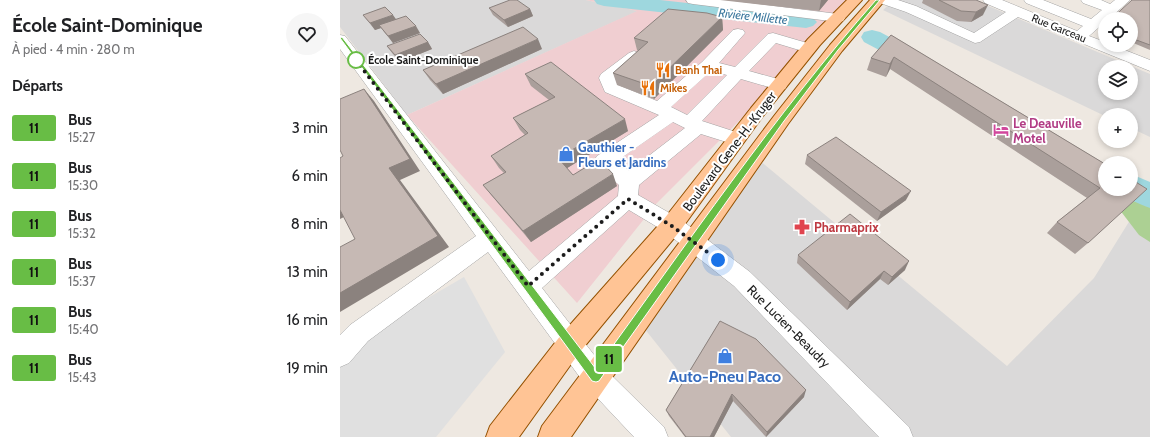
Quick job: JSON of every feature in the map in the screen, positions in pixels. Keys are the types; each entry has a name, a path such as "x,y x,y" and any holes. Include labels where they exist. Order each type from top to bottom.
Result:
{"main road":[{"name":"Boulevard Gene-H.-Kruger","path":"501,437 570,344 672,226 779,85 809,48 855,0"},
{"name":"Boulevard Gene-H.-Kruger","path":"553,437 781,120 836,48 878,0"}],"street":[{"path":"693,0 838,18"},
{"path":"884,0 911,9 975,39 1017,11"},
{"path":"1030,0 1086,31 1098,35"},
{"path":"1088,0 1117,4"},
{"path":"1086,31 1117,4"},
{"path":"953,29 960,26 987,25 991,21 988,7"},
{"name":"Rue Garceau","path":"988,7 1017,11 1086,31 1150,66"},
{"path":"665,111 738,33"},
{"path":"528,286 694,124 738,73 773,37 809,48"},
{"path":"340,38 596,378 654,437"},
{"path":"1138,52 1150,57"},
{"path":"634,56 607,78 607,82 611,88 694,124 736,140"},
{"path":"708,64 779,85"},
{"name":"Rue Lucien-Beaudry","path":"665,111 604,161 628,190 672,226 742,279 898,437"},
{"path":"340,354 358,333 490,238"}],"shaded area":[{"path":"340,0 586,0 638,11 407,115 340,27"},
{"path":"586,0 854,0 755,105 656,204 577,303 407,115 637,11"},
{"path":"894,0 974,0 1117,60 1098,60 1098,100 1138,100 1138,69 1150,74 1150,137 1138,131 1138,108 1098,108 1098,113 883,10"},
{"path":"753,155 1007,366 1094,278 1150,188 1150,437 731,437 640,323"},
{"path":"464,277 505,352 436,437 340,437 340,349"}],"green space":[{"path":"1138,184 1150,185 1150,242 1139,235 1116,205 1124,196 1138,196"}],"building":[{"path":"510,0 517,0 530,9 504,20 489,8"},
{"path":"939,0 976,0 988,5 976,12 961,11"},
{"path":"1132,0 1150,0 1150,45 1138,41 1138,12 1119,12"},
{"path":"385,7 393,15 370,23 363,15"},
{"path":"668,9 707,13 722,17 651,86 613,73 648,42 634,38"},
{"path":"406,16 416,26 388,36 379,25"},
{"path":"523,27 538,39 436,84 423,70"},
{"path":"420,34 428,42 395,55 387,46"},
{"path":"891,35 1098,160 1098,187 894,57 890,64 871,58"},
{"path":"551,62 625,119 558,158 573,175 599,159 613,174 523,231 483,185 506,172 491,156 528,133 513,118 555,97 525,74"},
{"path":"364,89 410,159 389,168 438,236 340,293 340,247 355,239 340,210 340,158 343,156 340,150 340,99"},
{"path":"836,137 911,191 881,212 807,155"},
{"path":"1138,183 1147,189 1088,243 1057,222 1098,190 1098,196 1138,196"},
{"path":"850,214 909,261 892,277 884,271 850,302 798,255"},
{"path":"720,321 756,339 806,390 767,432 732,394 710,437 686,437 666,410"}],"waterway":[{"name":"Rivière Millette","path":"604,0 806,22"},
{"name":"Rivière Millette","path":"872,37 921,63"},
{"name":"Rivière Millette","path":"1138,189 1150,196"}],"bus line":[{"name":"11","path":"340,38 596,378 781,120 836,48 878,0"}],"place":[{"name":"École Saint-Dominique","path":"356,60"},
{"name":"Banh Thai","path":"663,70"},
{"name":"Mikes","path":"648,88"},
{"name":"Le Deauville Motel","path":"1001,130"},
{"name":"Gauthier - Fleurs et Jardins","path":"566,154"},
{"name":"Pharmaprix","path":"802,227"},
{"name":"Auto-Pneu Paco","path":"725,356"}],"route":[{"path":"356,60 528,286 628,199 672,226 718,260"}]}
